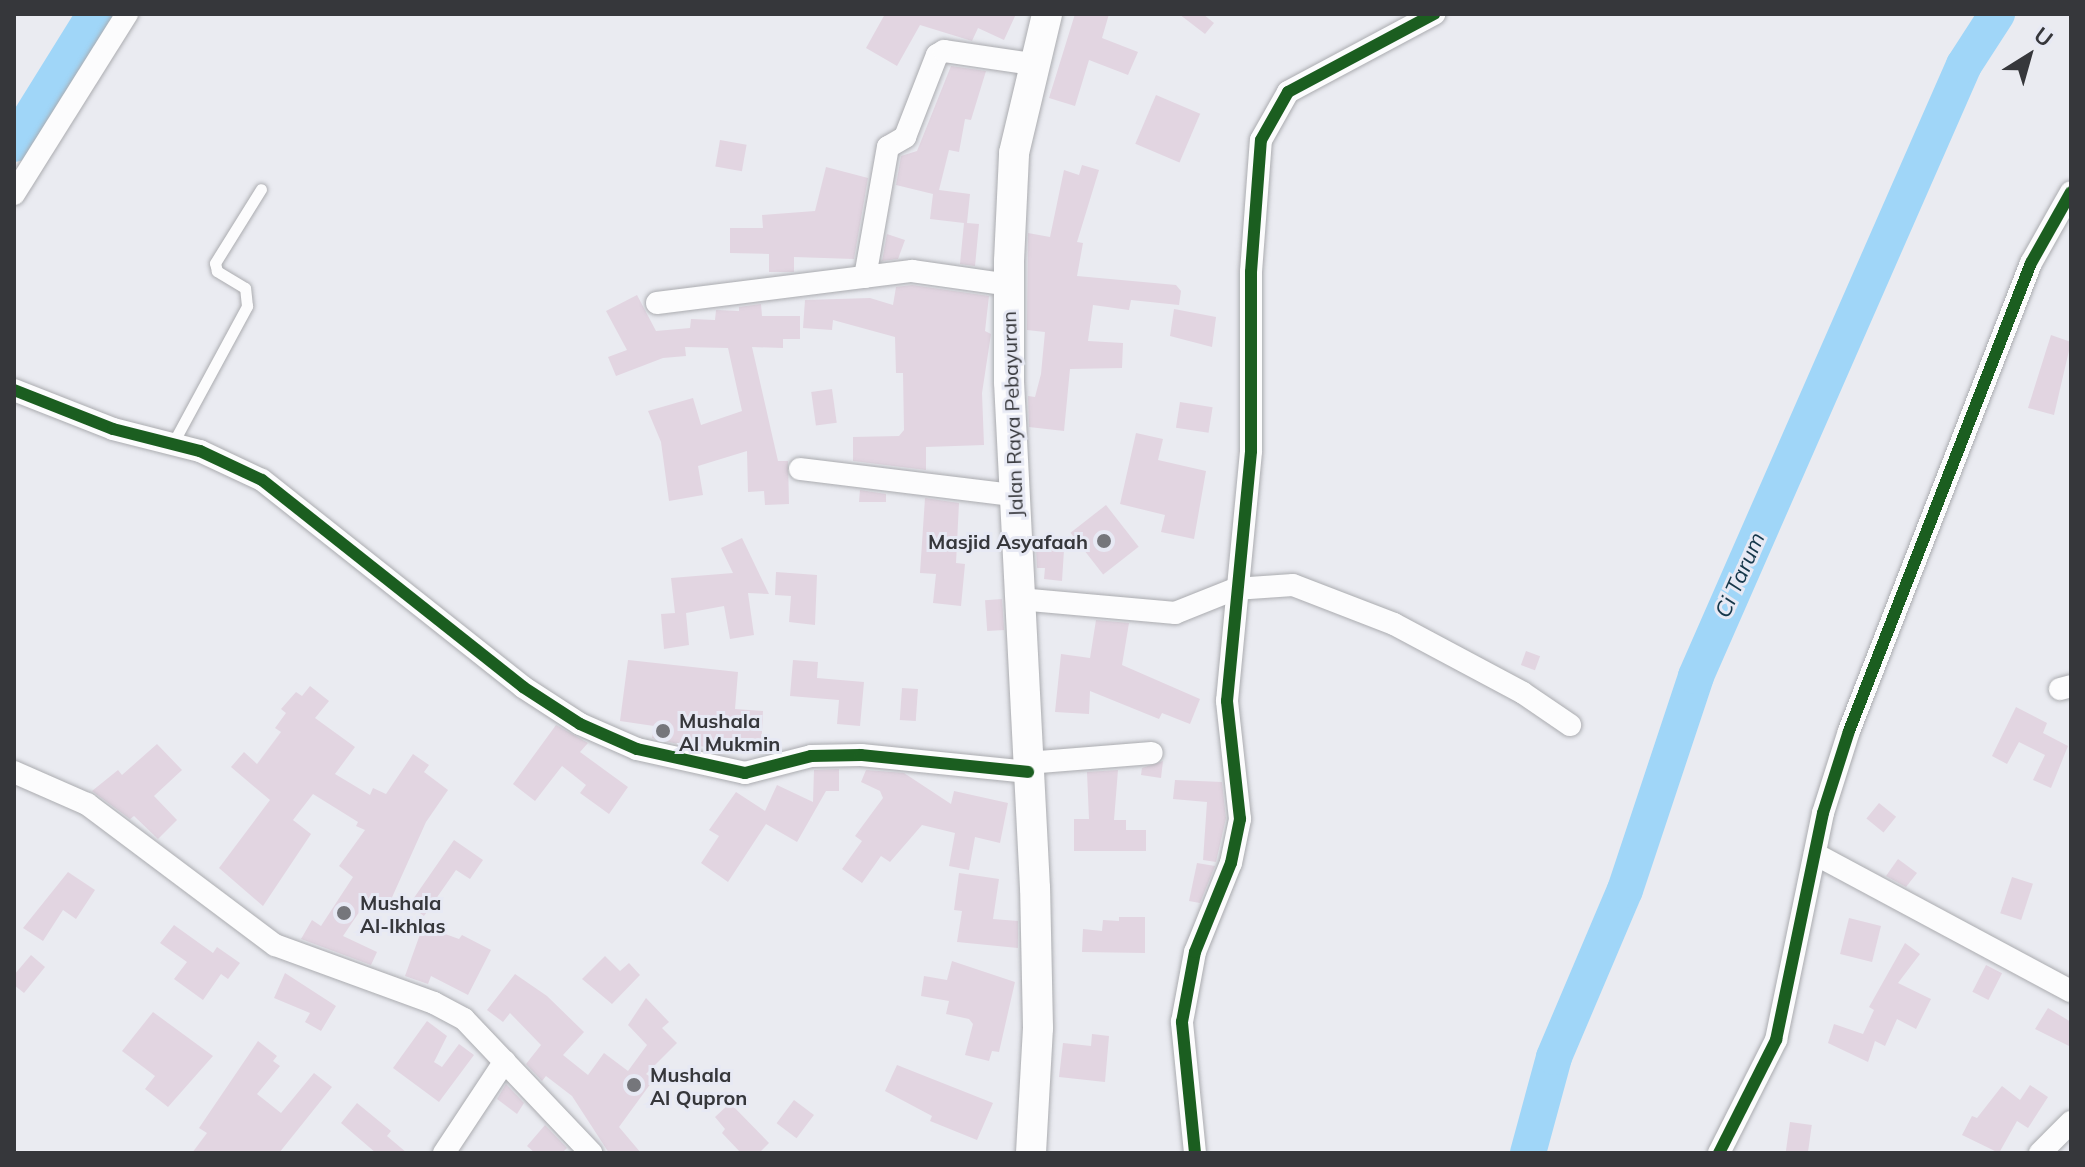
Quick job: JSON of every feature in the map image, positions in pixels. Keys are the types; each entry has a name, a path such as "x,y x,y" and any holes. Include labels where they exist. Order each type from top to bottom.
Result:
{"main road":[{"name":"Jalan Raya Pebayuran","path":"1031,1153 1038,1028 1013,495 1009,285 1014,153 1032,64 1047,14"}],"street":[{"path":"14,194 127,14"},
{"path":"1195,1153 1182,1022 1195,952 1237,842 1240,819 1228,726 1229,668 1251,451 1256,172 1268,120 1288,92 1315,73 1434,14"},
{"path":"865,277 888,147 905,137 937,55 944,51 1032,64"},
{"path":"1719,1153 1776,1040 1815,854 1839,760 1995,353 2042,238 2071,192"},
{"path":"657,303 912,271 1009,285"},
{"path":"14,390 113,429 173,443 271,485 523,687 580,724 637,749 745,773 811,756 846,755 1028,767 1152,753"},
{"path":"800,469 1013,495"},
{"path":"1019,599 1175,613 1293,585 1330,596 1472,664 1570,725"},
{"path":"14,772 87,804 275,945 434,1003 478,1031 591,1153"},
{"path":"1815,854 2071,991"},
{"path":"444,1153 505,1061"},
{"path":"2040,1153 2071,1122"}],"lane":[{"path":"173,443 247,306 245,288 217,271 215,263 261,189"}],"building":[{"path":"885,14 1016,14 1004,40 978,28 972,41 920,25 897,66 866,48"},
{"path":"1075,14 1109,14 1102,38 1138,52 1128,75 1089,60 1075,106 1049,98"},
{"path":"1179,14 1203,14 1214,23 1205,34"},
{"path":"951,66 986,71 971,120 965,119 959,152 949,150 939,190 970,194 967,223 979,224 975,266 960,264 964,223 930,219 933,194 896,185 901,156 917,151"},
{"path":"1156,95 1200,114 1179,163 1135,144"},
{"path":"720,140 747,145 742,171 715,167"},
{"path":"1082,165 1099,170 1077,242 1083,243 1077,276 1176,285 1181,291 1179,305 1131,300 1129,310 1093,305 1088,341 1123,343 1122,368 1070,369 1064,431 1029,427 1028,396 1035,397 1041,374 1045,332 1027,330 1028,233 1050,237 1064,170 1079,175"},
{"path":"826,167 868,178 854,259 794,257 794,272 769,272 769,254 730,253 730,228 763,228 762,215 815,211"},
{"path":"887,234 905,240 898,259 882,261"},
{"path":"912,285 989,296 985,331 991,334 982,393 984,445 926,447 926,470 853,461 853,437 899,436 904,430 903,373 896,373 895,337 833,320 832,330 803,328 805,300 870,298 893,305 896,287"},
{"path":"637,295 656,331 690,328 691,319 715,320 716,310 739,311 739,307 761,304 762,316 800,316 800,339 783,339 783,348 752,347 778,461 788,461 789,504 765,505 764,491 748,492 747,451 698,466 703,495 669,501 661,442 648,411 693,398 701,425 742,411 728,348 685,347 686,356 663,358 616,376 608,357 627,350 606,311"},
{"path":"1174,309 1216,317 1212,347 1170,336"},
{"path":"2051,335 2071,342 2054,415 2028,408"},
{"path":"832,389 837,423 816,426 811,392"},
{"path":"1180,402 1213,407 1209,433 1176,428"},
{"path":"1136,433 1163,439 1158,460 1206,471 1194,539 1161,532 1165,515 1120,504"},
{"path":"860,490 886,494 886,502 859,502"},
{"path":"925,498 959,503 956,563 965,564 961,606 933,603 936,574 920,573"},
{"name":"Masjid Asyafaah","path":"1106,505 1139,547 1103,574 1071,533"},
{"path":"742,538 769,594 748,593 754,635 730,639 724,606 686,613 689,645 664,649 661,614 675,613 671,578 733,573 721,548"},
{"path":"1036,548 1064,550 1062,581 1044,579 1045,568 1037,568"},
{"path":"776,572 817,575 815,625 789,622 791,596 775,595"},
{"path":"1002,599 1004,630 987,631 985,600"},
{"path":"1096,620 1129,623 1122,665 1200,699 1190,724 1162,713 1159,719 1090,691 1089,714 1055,712 1061,654 1090,658"},
{"path":"1526,651 1540,656 1535,670 1521,665"},
{"path":"628,660 738,672 735,709 763,711 761,751 682,745 652,738 654,726 620,721"},
{"path":"793,660 818,662 817,678 864,682 860,726 837,724 839,700 790,696"},
{"path":"310,686 329,701 315,718 355,747 335,774 370,795 373,788 386,794 413,754 429,765 424,772 448,790 426,822 389,904 372,893 343,936 377,952 371,965 301,939 312,920 321,926 353,877 339,866 365,830 356,826 358,822 313,794 293,820 311,834 263,906 219,868 270,800 231,767 244,752 257,764 281,732 275,728 286,713 281,709 296,692 302,696"},
{"path":"902,688 918,689 916,721 900,720"},
{"path":"2016,707 2047,723 2043,733 2068,746 2051,788 2033,780 2045,755 2019,742 2007,764 1992,756"},
{"path":"556,725 588,743 580,752 628,787 609,814 580,793 586,785 562,766 535,801 513,784"},
{"path":"157,744 182,770 154,796 177,820 158,839 134,816 130,819 92,791 118,770 122,775"},
{"path":"1163,761 1161,778 1141,775 1142,768"},
{"path":"839,769 839,791 826,791 797,842 766,824 728,882 701,863 719,836 709,830 736,792 765,811 777,785 813,802 814,770"},
{"path":"866,770 904,773 951,804 954,791 1008,803 1000,843 975,837 969,870 949,866 955,833 922,825 890,862 881,856 862,883 842,869 862,841 855,836 883,798 880,791 861,782"},
{"path":"1118,770 1114,820 1126,820 1126,830 1146,830 1146,851 1074,851 1074,819 1089,819 1087,772"},
{"path":"1175,780 1222,782 1226,818 1216,862 1203,860 1207,802 1173,799"},
{"path":"1879,803 1896,817 1884,832 1866,819"},
{"path":"454,840 483,860 470,879 456,870 424,916 409,905"},
{"path":"1898,859 1917,873 1906,887 1886,876"},
{"path":"1197,863 1215,866 1200,903 1189,901"},
{"path":"68,872 95,890 76,919 63,910 43,941 23,928"},
{"path":"959,873 999,879 993,919 1018,921 1018,948 957,942 962,911 954,910"},
{"path":"2012,877 2033,884 2021,920 2000,913"},
{"path":"1119,917 1145,917 1145,953 1082,952 1083,929 1102,931 1103,920 1119,921"},
{"path":"1849,918 1881,926 1872,962 1840,954"},
{"path":"174,925 213,953 217,947 240,963 228,979 221,974 203,1000 174,979 187,962 160,943"},
{"path":"423,926 459,939 462,935 491,950 468,995 431,976 428,984 405,976"},
{"path":"1905,943 1920,954 1898,983 1931,999 1916,1029 1897,1019 1885,1046 1875,1041 1868,1062 1828,1043 1834,1024 1863,1034 1874,1010 1869,1007"},
{"path":"31,955 45,967 24,993 14,985 14,975"},
{"path":"605,956 620,971 629,963 640,975 612,1004 582,979"},
{"path":"952,961 1015,982 999,1052 992,1051 989,1061 965,1055 973,1024 969,1019 946,1014 949,1001 921,996 924,976 947,980"},
{"path":"1986,965 2002,973 1988,1000 1972,992"},
{"path":"285,973 336,1006 321,1031 305,1022 310,1013 274,998"},
{"path":"515,974 547,996 584,1032 563,1055 588,1075 604,1053 628,1071 647,1045 628,1025 646,998 669,1022 662,1028 677,1043 646,1074 654,1079 619,1127 641,1153 609,1153 572,1096 546,1076 542,1081 526,1064 541,1045 510,1013 503,1022 487,1010"},
{"path":"2048,1008 2071,1022 2071,1047 2035,1029"},
{"path":"153,1012 213,1056 168,1107 145,1089 155,1076 122,1051"},
{"path":"427,1021 447,1036 434,1062 442,1067 459,1044 474,1055 439,1102 393,1068"},
{"path":"1092,1034 1109,1036 1105,1082 1059,1077 1063,1043 1091,1046"},
{"path":"258,1041 277,1056 273,1061 280,1066 257,1094 281,1113 314,1073 332,1087 279,1153 192,1153 207,1133 199,1128"},
{"path":"897,1065 993,1103 977,1140 930,1121 932,1116 885,1091"},
{"path":"506,1084 524,1103 517,1114 497,1099"},
{"path":"2030,1085 2048,1097 2028,1128 2017,1121 1999,1153 1962,1135 1972,1116 1977,1118 2002,1086 2020,1100"},
{"path":"794,1100 814,1115 797,1138 777,1123"},
{"path":"357,1103 391,1131 387,1136 407,1153 376,1153 341,1123"},
{"path":"730,1103 769,1143 759,1153 741,1153 722,1133 725,1129 715,1117"},
{"path":"1790,1122 1812,1125 1808,1153 1786,1153"},
{"path":"545,1125 567,1148 562,1153 535,1153 527,1146"}],"waterway":[{"path":"14,144 95,14"},
{"name":"Ci Tarum","path":"1528,1153 1554,1057 1625,890 1696,676 1964,65 1997,14"}],"cycle path":[{"path":"1195,1153 1182,1022 1195,952 1231,863 1240,819 1227,701 1251,451 1251,272 1261,140 1288,92 1434,14"},
{"path":"1719,1153 1776,1040 1823,813 1849,731 2031,263 2071,192"},
{"path":"14,390 113,429 200,451 262,480 523,687 580,724 637,749 745,773 811,756 861,755 1028,772"}],"place":[{"name":"Masjid Asyafaah","path":"1104,541"},
{"name":"Mushala Al Mukmin","path":"663,731"},
{"name":"Mushala Al-Ikhlas","path":"344,913"},
{"name":"Mushala Al Qupron","path":"634,1085"}]}
